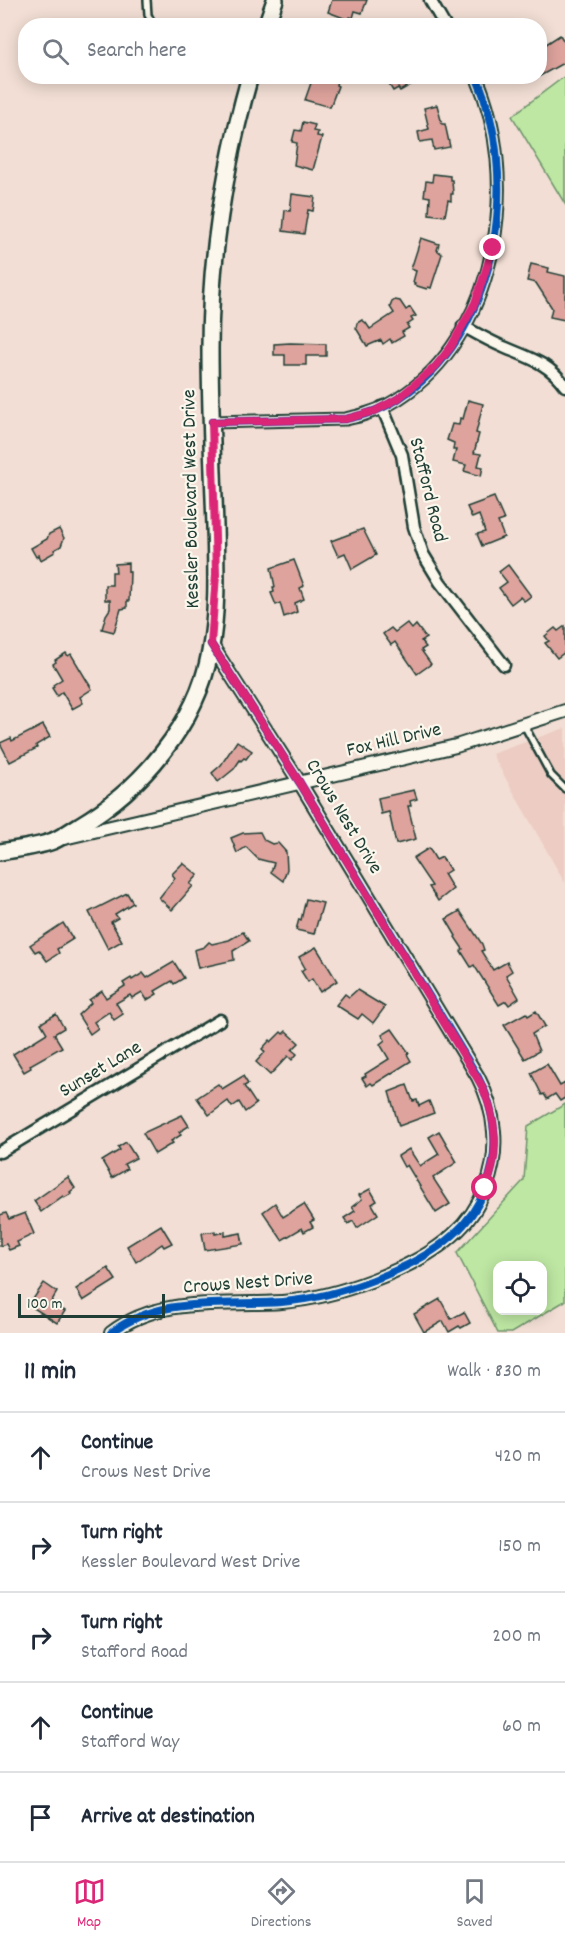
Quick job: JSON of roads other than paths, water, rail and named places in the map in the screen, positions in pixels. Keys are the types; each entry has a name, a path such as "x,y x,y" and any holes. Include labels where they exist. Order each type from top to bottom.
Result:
{"main road":[{"path":"269,18 275,0"},
{"name":"Kessler Boulevard West Drive","path":"0,852 54,840 105,810 133,786 171,742 195,698 208,660 216,575 210,348 216,246 228,170 248,84"}],"street":[{"path":"429,0 440,18"},
{"path":"212,422 346,419 367,414 408,393 436,366 451,347 475,303 490,260 499,204 499,170 495,137 480,84"},
{"path":"463,326 538,361 554,372 565,386"},
{"name":"Stafford Road","path":"382,407 402,455 414,527 423,554 440,582 504,666"},
{"name":"Crows Nest Drive","path":"111,1333 137,1317 163,1308 181,1305 301,1300 369,1281 422,1258 438,1248 462,1227 480,1200 493,1162 494,1134 490,1106 482,1086 300,783 211,644"},
{"name":"Fox Hill Drive","path":"54,840 456,747 565,711"},
{"name":"Sunset Lane","path":"0,1152 220,1020"}],"lane":[{"path":"147,0 150,18"},
{"path":"524,725 551,776 565,789"}]}
